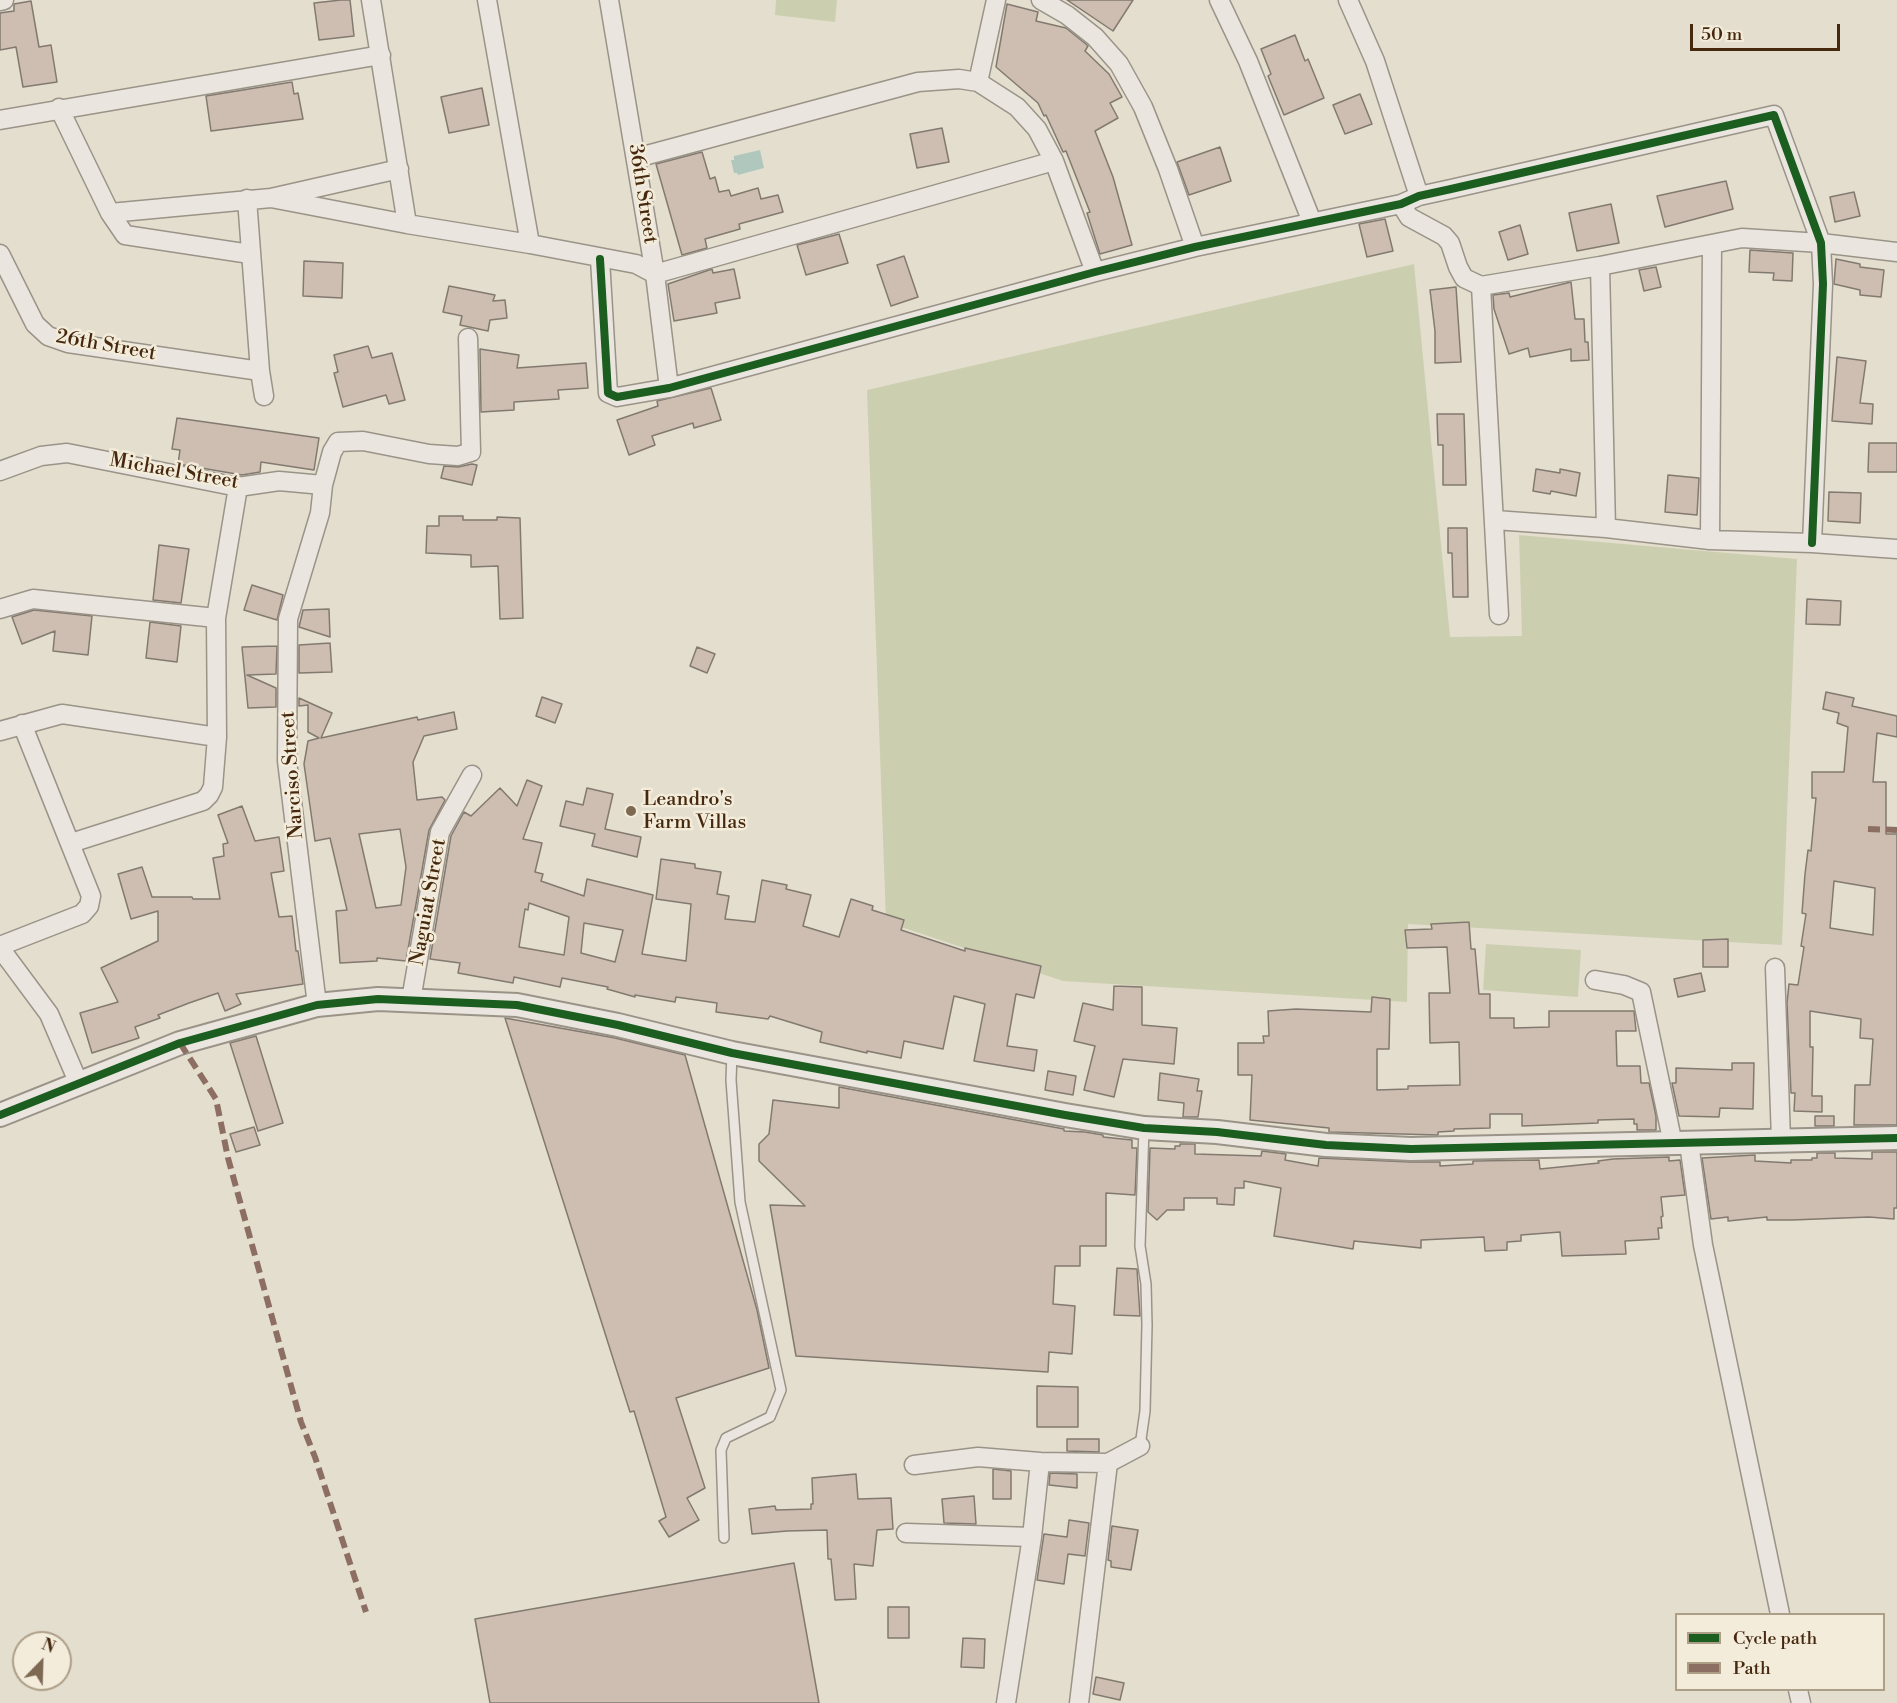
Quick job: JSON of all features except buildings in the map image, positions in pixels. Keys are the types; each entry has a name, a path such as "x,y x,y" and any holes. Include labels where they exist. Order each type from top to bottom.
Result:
{"street":[{"path":"371,0 407,224"},
{"path":"487,0 530,243"},
{"name":"36th Street","path":"609,0 655,274 669,388"},
{"path":"978,82 996,0"},
{"path":"1041,0 1067,15 1095,37 1119,64 1143,107 1196,247"},
{"path":"1219,0 1248,62 1312,222"},
{"path":"1348,0 1375,61 1419,196"},
{"path":"0,120 59,108 381,55"},
{"path":"636,158 918,82 959,79 978,82 1017,107 1037,129 1054,161 1095,272"},
{"path":"59,108 110,213 125,235 250,254"},
{"path":"600,259 608,393 617,397 669,388 1095,272 1196,247 1401,204 1419,196 1774,115 1821,243 1823,284 1812,543"},
{"path":"271,198 407,224 530,243 600,259 636,264 655,274 1054,161"},
{"path":"110,213 271,198 399,169"},
{"path":"247,199 260,371 264,396"},
{"path":"1401,204 1409,217 1444,236 1450,243 1464,278 1481,286 1600,266 1742,238 1821,243 1897,252"},
{"path":"1710,540 1713,244"},
{"name":"26th Street","path":"0,254 35,324 48,336 68,343 260,371"},
{"path":"1600,266 1606,528"},
{"path":"1481,286 1499,615"},
{"path":"323,485 332,452 338,442 363,441 429,454 458,456 471,453 468,338"},
{"name":"Michael Street","path":"0,471 41,456 68,453 238,487 279,481 323,485"},
{"name":"Narciso Street","path":"317,1005 287,761 288,619 320,513 323,485"},
{"path":"71,843 203,801 213,787 217,737 216,618 238,487"},
{"path":"1495,520 1606,528 1710,540 1812,543 1897,549"},
{"path":"0,609 33,599 216,618"},
{"path":"0,731 62,714 217,737"},
{"path":"22,724 91,896 89,906 82,914 0,947 49,1014 79,1084"},
{"name":"Naguiat Street","path":"411,1000 440,832 472,775"},
{"path":"1775,968 1781,1140"},
{"path":"1595,980 1624,985 1641,992 1681,1143 1780,1613"},
{"path":"0,1115 180,1043 317,1005 378,999 517,1005 618,1025 732,1053 1144,1128 1217,1131 1326,1144 1410,1149 1897,1138"},
{"path":"914,1465 978,1457 1040,1462 1108,1463 1140,1446"},
{"path":"1006,1703 1032,1537 1040,1462"},
{"path":"1079,1703 1108,1463"},
{"path":"906,1533 1032,1537"}],"lane":[{"path":"724,1538 721,1450 726,1438 770,1417 781,1389 740,1202 730,1080 732,1053"},
{"path":"1140,1446 1145,1411 1147,1325 1146,1284 1140,1246 1144,1128"}],"green space":[{"path":"776,0 837,0 835,22 775,15"},
{"path":"1414,264 1450,637 1522,636 1519,535 1797,559 1782,945 1408,924 1407,1002 1063,981 886,922 867,390"},
{"path":"1486,944 1581,950 1578,997 1483,990"}],"shaded area":[{"path":"760,150 764,168 738,175 734,173 731,160 734,160 734,156"}],"marked path":[{"path":"1868,829 1897,830"},
{"path":"180,1043 216,1099 228,1158 301,1422 315,1457 366,1612"}],"cycle path":[{"path":"600,259 608,393 617,397 669,388 1195,247 1401,204 1419,196 1774,115 1821,243 1823,284 1812,543"},
{"path":"0,1115 180,1043 317,1005 378,999 517,1005 618,1025 732,1053 1065,1115 1144,1128 1217,1132 1326,1145 1411,1149 1897,1138"}],"place":[{"name":"Leandro's Farm Villas","path":"631,811"}]}
